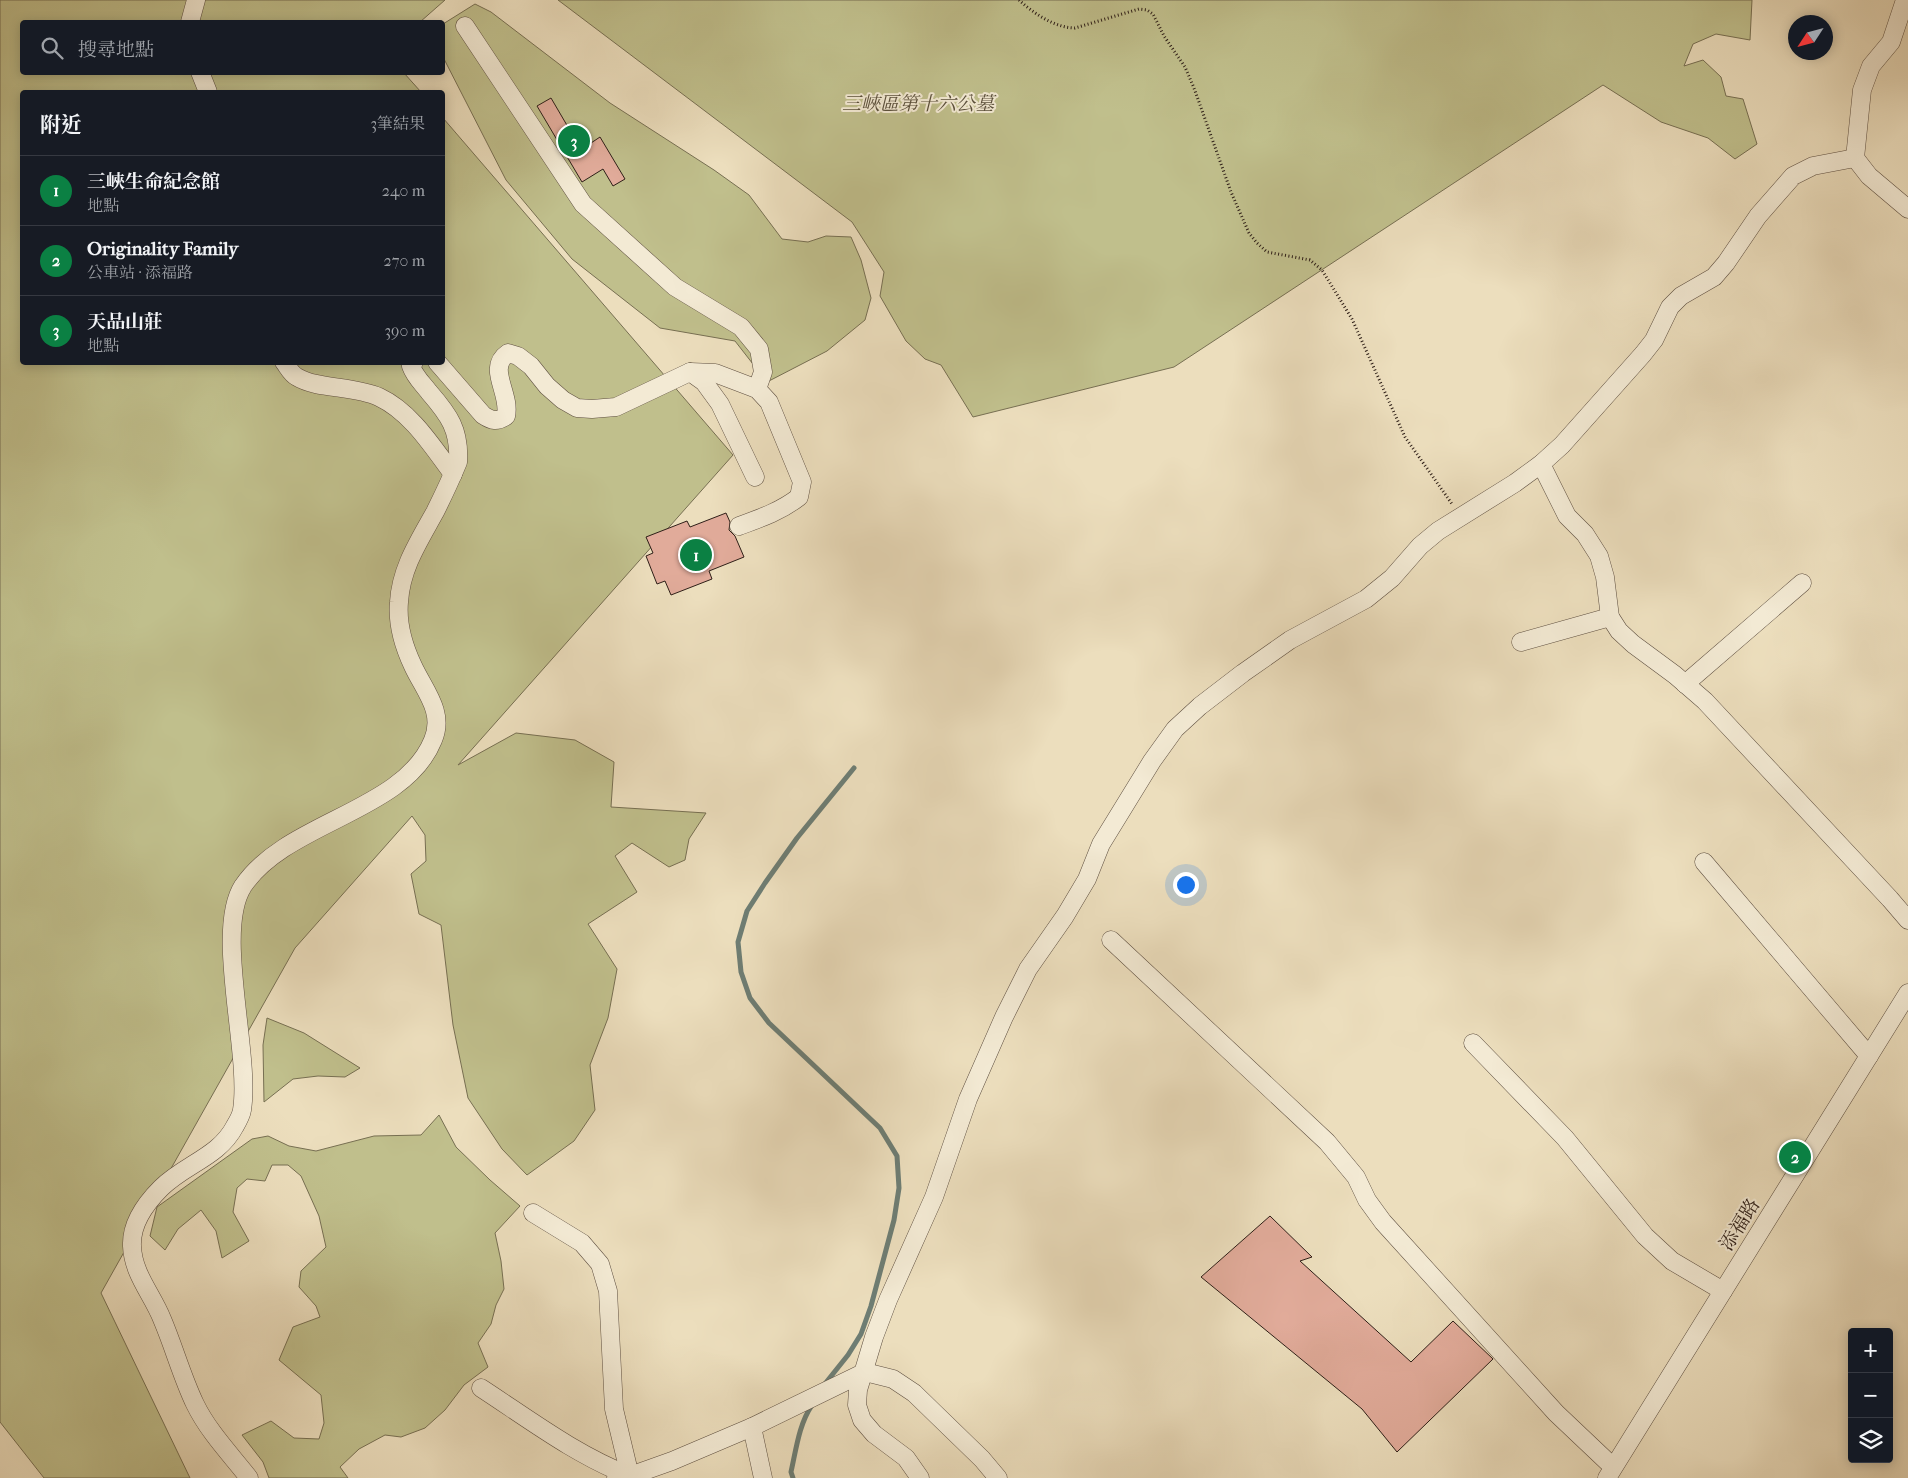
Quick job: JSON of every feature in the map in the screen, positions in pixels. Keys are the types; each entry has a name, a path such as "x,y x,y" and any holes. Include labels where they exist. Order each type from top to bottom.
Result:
{"street":[{"path":"191,20 196,0"},
{"path":"1904,0 1891,42 1871,66 1862,90 1855,158 1869,176 1908,209"},
{"path":"465,26 583,204 674,287 740,327 760,350 763,372 757,389"},
{"path":"201,75 207,90"},
{"path":"920,1478 906,1458 885,1444 862,1420 857,1405 858,1390 874,1337 888,1300 934,1197 968,1099 1004,1017 1028,969 1065,916 1087,879 1101,844 1152,761 1175,729 1200,706 1290,640 1366,599 1392,578 1420,546 1438,531 1515,483 1541,464 1562,445 1643,354 1654,340 1670,307 1681,296 1714,277 1726,263 1758,216 1793,176 1813,166 1855,158"},
{"path":"440,365 483,415 491,420 499,420 506,416 508,409 498,364 502,357 508,354 518,356 531,366 547,386 563,400 577,408 616,407 690,372 715,373 757,389 769,402 802,482 799,497 788,506 739,526"},
{"path":"286,365 296,377 308,382 352,389 379,397 405,415 426,437 453,474"},
{"path":"249,1478 212,1431 196,1407 162,1319 136,1266 132,1245 136,1223 148,1202 162,1186 210,1155 228,1139 242,1113 244,1089 232,951 233,914 242,889 259,867 283,849 381,795 403,780 419,762 433,740 438,721 434,705 404,645 398,603 403,573 453,474 458,462 459,445 456,430 445,410 415,375 412,365"},
{"path":"690,372 704,382 720,404 755,477"},
{"path":"1541,464 1568,516 1585,534 1599,556 1605,577 1610,617 1619,631 1705,701 1908,920"},
{"path":"1686,684 1802,583"},
{"path":"1522,642 1610,617"},
{"path":"1704,862 1869,1056"},
{"path":"1111,940 1327,1142 1356,1177 1367,1200 1383,1222 1610,1472"},
{"name":"添福路","path":"1610,1472 1908,993"},
{"path":"1473,1043 1564,1138 1645,1236 1672,1261 1723,1291"},
{"path":"534,1213 582,1243 600,1264 608,1291 614,1409 623,1477"},
{"path":"481,1388 583,1454 623,1477 672,1462 752,1427 865,1372 894,1379 914,1393 982,1459 998,1478"},
{"path":"752,1427 762,1478"}],"path":[{"path":"1019,0 1050,22 1066,28 1074,28 1139,8 1153,14 1164,36 1185,67 1231,192 1249,233 1257,244 1267,252 1310,260 1322,270 1352,319 1405,437 1460,517"}],"green space":[{"path":"0,0 445,0 422,20 20,20 20,75 406,75 419,90 20,90 20,365 445,365 445,120 733,455 458,765 516,733 575,740 614,762 611,807 706,813 689,839 685,860 669,867 632,843 615,856 637,892 588,924 617,969 608,1018 590,1065 595,1110 574,1141 527,1175 502,1149 468,1098 453,1025 441,925 419,914 411,874 426,861 425,835 412,816 295,948 101,1293 190,1478 44,1478 0,1422"},
{"name":"三峽區第十六公墓","path":"558,0 1752,0 1750,40 1716,34 1693,44 1684,66 1703,60 1721,77 1726,96 1743,99 1757,144 1735,159 1708,138 1661,122 1603,85 1174,367 973,417 941,365 925,359 906,341 880,296 884,272 852,222"},
{"path":"475,4 491,12 610,103 714,170 749,195 782,239 808,242 826,236 851,237 861,260 871,298 865,320 827,351 767,382 735,341 660,328 572,259 506,180 445,61 445,23"},
{"path":"267,1018 304,1033 360,1068 345,1077 318,1076 293,1079 264,1102 263,1045"},
{"path":"439,1115 456,1147 520,1206 495,1233 504,1289 496,1305 491,1324 478,1343 488,1367 464,1385 445,1410 425,1428 401,1437 385,1435 359,1449 340,1467 348,1478 269,1478 263,1462 242,1435 271,1421 294,1438 319,1439 324,1423 321,1395 279,1360 293,1327 320,1317 316,1306 299,1287 301,1271 326,1247 319,1216 301,1176 288,1165 272,1165 265,1181 247,1179 237,1188 233,1212 249,1241 222,1258 216,1231 201,1210 178,1229 165,1250 150,1236 157,1207 252,1139 268,1136 289,1146 316,1151 374,1136 421,1135"}],"building":[{"path":"551,98 575,139 585,133 591,143 600,137 625,179 613,186 603,169 582,182 537,106"},
{"path":"726,513 730,522 729,530 735,536 744,557 709,571 712,579 671,595 665,581 657,584 646,556 653,553 646,537 687,521 690,527"},
{"path":"1270,1216 1312,1257 1300,1261 1411,1362 1453,1321 1493,1359 1397,1452 1362,1409 1201,1277"}],"waterway":[{"path":"824,1385 848,1355 861,1334 871,1306 894,1220 899,1188 897,1156 880,1128 769,1023 750,998 741,972 738,942 747,911 765,883 797,838 854,768"},
{"path":"793,1478 791,1472 799,1437 804,1420 812,1405"}],"place":[{"name":"天品山莊","path":"574,141"},
{"name":"三峽生命紀念館","path":"696,555"},
{"name":"Originality Family","path":"1795,1157"}]}
